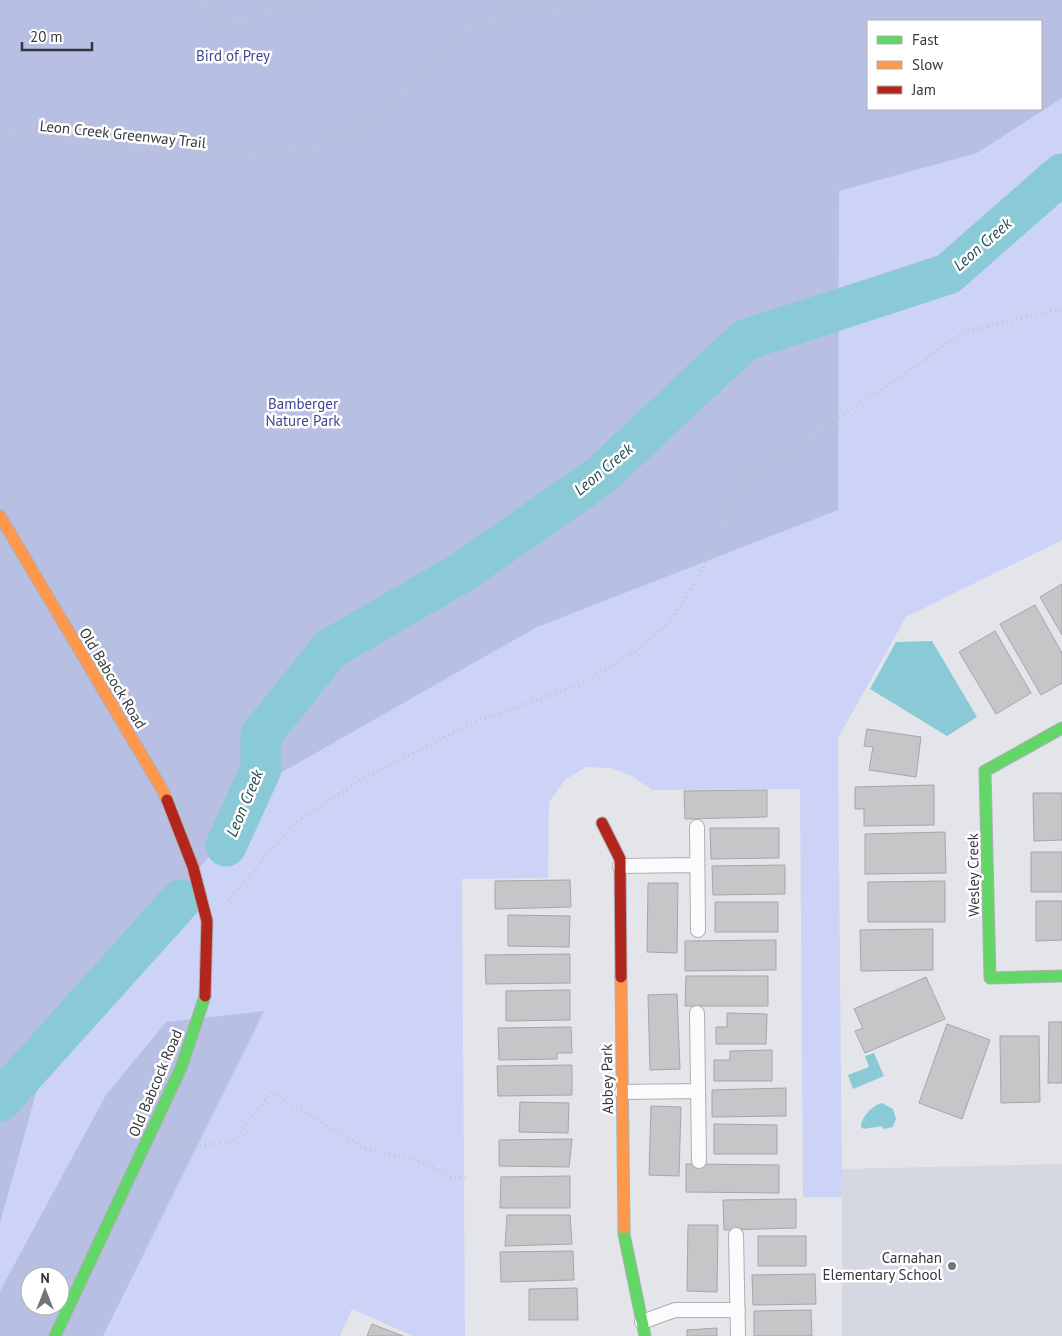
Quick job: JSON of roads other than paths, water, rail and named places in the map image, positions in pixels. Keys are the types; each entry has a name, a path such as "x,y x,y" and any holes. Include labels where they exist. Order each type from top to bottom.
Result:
{"street":[{"name":"Old Babcock Road","path":"0,516 163,791 193,867 207,921 205,998 181,1068 55,1336"},
{"name":"Wesley Creek","path":"1062,728 985,772 990,978 1062,976"},
{"name":"Abbey Park","path":"602,823 620,859 624,1234 645,1336"}],"lane":[{"path":"697,827 698,930"},
{"path":"620,866 697,864"},
{"path":"697,1013 699,1161"},
{"path":"622,1092 698,1091"},
{"path":"736,1235 738,1336"},
{"path":"642,1322 675,1310 738,1310"}],"waterway":[{"name":"Leon Creek","path":"226,846 261,769 261,735 330,649 464,571 600,476 745,340 948,274 1062,174"},
{"name":"Leon Creek","path":"0,1101 181,900"}],"place":[{"name":"Carnahan Elementary School","path":"952,1266"}],"park label":[{"name":"Bird of Prey","path":"233,55"},
{"name":"Bamberger Nature Park","path":"303,412"}]}
